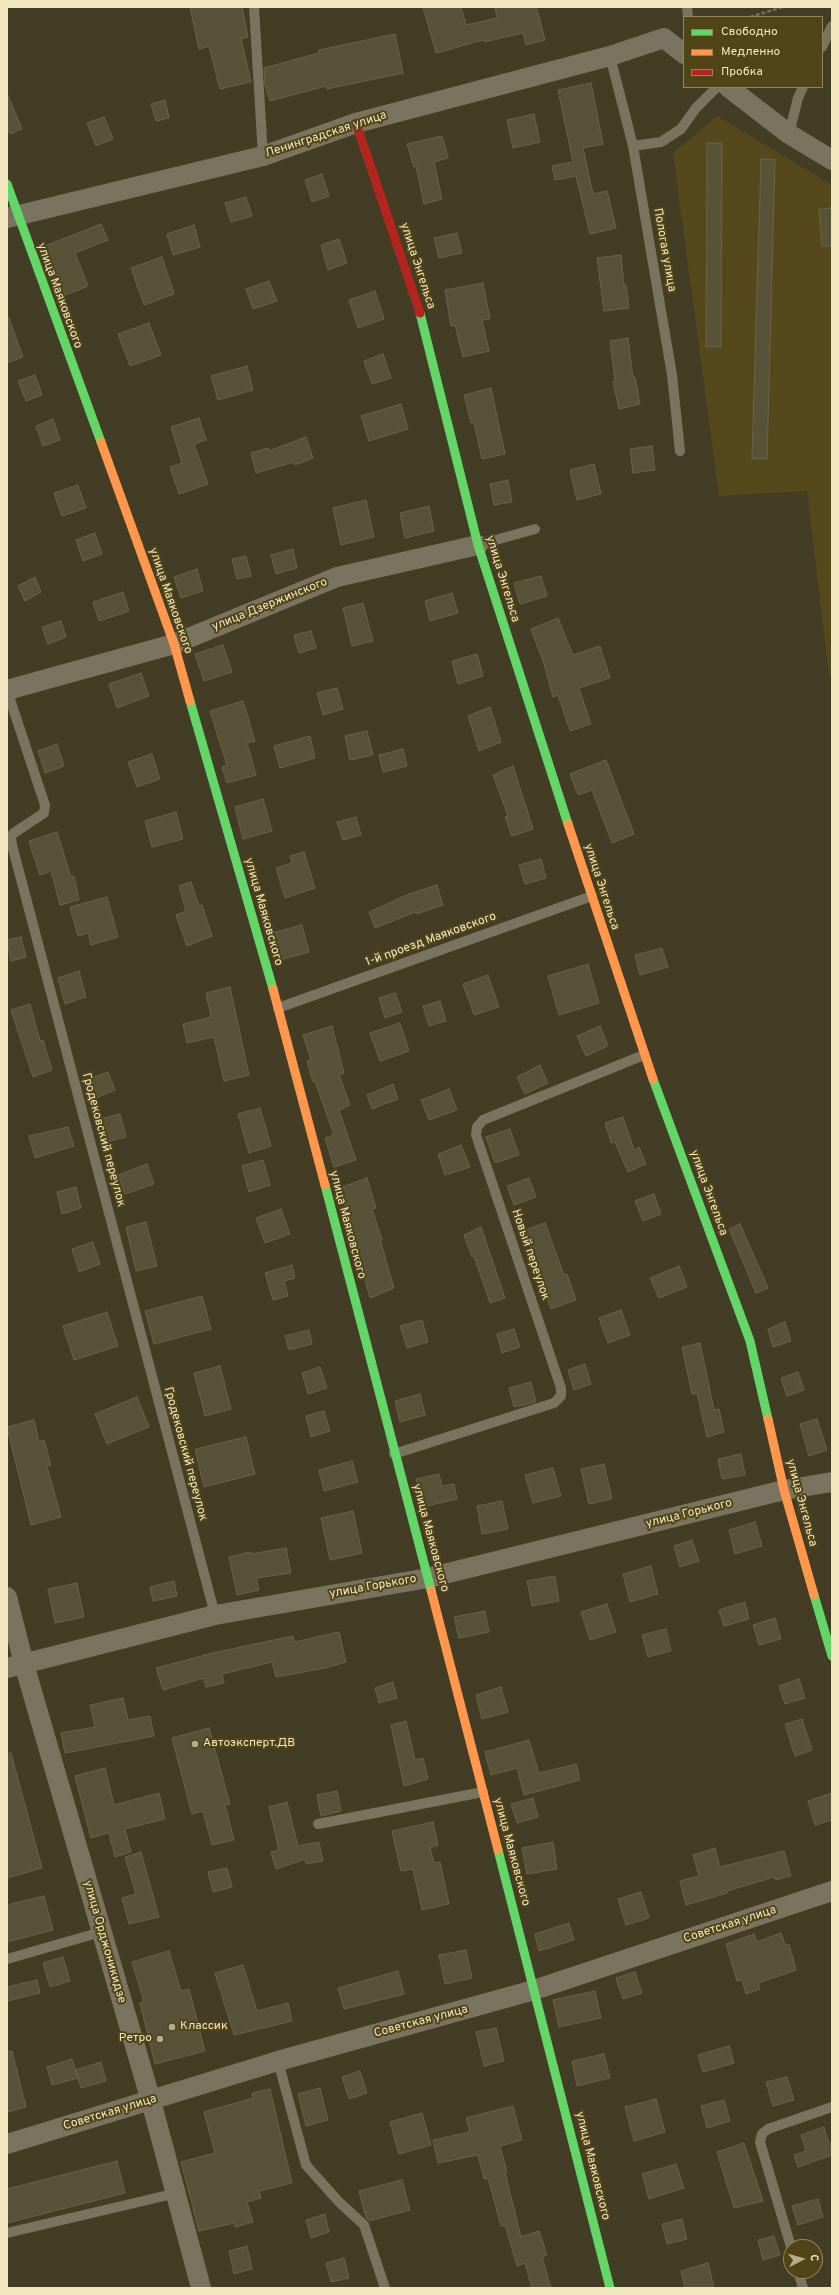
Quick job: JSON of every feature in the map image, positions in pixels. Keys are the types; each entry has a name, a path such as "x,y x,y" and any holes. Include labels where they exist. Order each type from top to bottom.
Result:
{"street":[{"name":"Ленинградская улица","path":"12,217 263,156 356,123 610,56 664,38 683,53"},
{"path":"729,88 789,134 832,160"},
{"name":"улица Энгельса","path":"356,123 419,309 478,545 644,1055 750,1341 784,1490 832,1656"},
{"name":"улица Маяковского","path":"7,184 12,217 174,644 278,1008 394,1454 428,1578 610,2288"},
{"name":"улица Дзержинского","path":"7,690 174,644 337,577 478,545"},
{"name":"улица Горького","path":"16,1666 215,1615 428,1578 784,1490 832,1482"},
{"name":"улица Орджоникидзе","path":"7,1597 16,1666 101,1932 177,2193 201,2288"},
{"name":"Советская улица","path":"7,2144 278,2061 534,1990 832,1891"}],"lane":[{"path":"254,7 263,156"},
{"path":"823,45 832,26"},
{"name":"Пологая улица","path":"610,56 633,146 672,375 680,452"},
{"path":"633,146 661,142 681,129 696,108 715,88"},
{"path":"789,134 798,98 803,88"},
{"name":"улица Дзержинского","path":"478,545 535,529"},
{"name":"Гродековский переулок","path":"7,690 45,805 44,813 11,836 12,845 215,1615"},
{"name":"1-й проезд Маяковского","path":"278,1008 592,896"},
{"name":"Новый переулок","path":"394,1454 554,1403 561,1396 561,1388 476,1135 476,1127 483,1120 644,1055"},
{"path":"318,1824 483,1792"},
{"path":"7,1959 101,1932"},
{"path":"278,2061 306,2165 339,2202 364,2225 385,2288"},
{"path":"789,2239 760,2142 762,2134 768,2129 832,2107"},
{"path":"7,2233 177,2193"}],"path":[{"path":"753,16 783,7"}],"shaded area":[{"path":"717,116 832,185 832,675 829,676 807,491 719,496 673,153"}],"building":[{"path":"190,7 242,7 248,37 241,39 251,82 220,89 209,46 199,49"},
{"path":"423,7 461,7 466,25 497,18 495,7 532,7 533,10 537,9 545,40 526,45 523,33 484,42 483,40 436,53"},
{"path":"395,34 403,73 327,89 326,86 270,101 265,85 264,68 319,53 319,50"},
{"path":"591,83 603,144 583,148 593,194 607,191 616,228 590,234 576,176 555,180 552,166 573,162 558,90"},
{"path":"7,93 22,129 10,134 7,126"},
{"path":"165,100 169,118 156,121 151,104"},
{"path":"534,114 540,142 513,148 507,120"},
{"path":"104,117 113,139 96,146 87,123"},
{"path":"442,136 448,158 434,162 442,199 424,204 416,166 414,167 407,144"},
{"path":"707,143 722,143 721,347 706,347"},
{"path":"761,159 775,159 767,459 752,459"},
{"path":"322,174 329,196 312,202 305,180"},
{"path":"246,197 252,216 231,222 225,203"},
{"path":"832,208 832,246 822,246 819,209"},
{"path":"101,224 108,240 75,253 88,286 63,296 45,246"},
{"path":"194,225 200,247 173,255 167,234"},
{"path":"457,233 462,253 439,258 434,238"},
{"path":"339,239 347,263 328,270 321,245"},
{"path":"621,255 624,285 626,285 629,308 604,311 597,258"},
{"path":"162,257 174,294 144,305 131,268"},
{"path":"269,281 277,301 253,309 246,289"},
{"path":"483,283 490,319 482,320 489,351 463,357 455,325 451,326 445,290"},
{"path":"375,291 384,319 358,328 349,300"},
{"path":"9,318 23,357 7,363 7,319"},
{"path":"149,323 161,355 130,366 118,334"},
{"path":"628,338 633,378 635,377 640,404 619,409 613,382 615,381 610,341"},
{"path":"383,354 391,378 372,384 364,361"},
{"path":"247,366 253,390 218,400 211,376"},
{"path":"35,375 42,395 26,401 18,381"},
{"path":"491,388 505,454 482,459 474,422 471,423 464,395"},
{"path":"401,404 408,429 369,441 361,416"},
{"path":"199,418 206,440 194,444 208,484 179,494 170,467 182,463 171,427"},
{"path":"53,419 60,440 43,446 36,426"},
{"path":"306,437 313,458 295,465 294,462 256,473 251,453 268,448 269,451"},
{"path":"652,446 655,470 633,473 630,449"},
{"path":"594,464 601,494 577,500 570,470"},
{"path":"508,480 512,502 494,505 490,484"},
{"path":"78,485 86,508 62,516 54,493"},
{"path":"366,500 374,537 341,545 333,508"},
{"path":"429,506 434,531 405,538 400,513"},
{"path":"95,533 102,554 83,561 76,540"},
{"path":"293,549 297,568 276,574 271,555"},
{"path":"246,556 251,576 237,579 232,559"},
{"path":"197,569 203,591 181,598 174,577"},
{"path":"541,576 547,596 520,604 514,583"},
{"path":"35,577 41,592 25,601 18,586"},
{"path":"123,592 129,611 99,621 93,602"},
{"path":"452,593 458,613 430,621 425,601"},
{"path":"363,603 373,641 352,646 343,608"},
{"path":"558,618 573,655 600,646 610,678 579,688 591,724 570,731 558,695 553,697 544,664 531,629"},
{"path":"61,621 66,637 48,644 42,627"},
{"path":"311,631 316,648 299,653 294,635"},
{"path":"223,645 232,672 204,681 195,654"},
{"path":"477,654 483,676 458,684 452,661"},
{"path":"141,673 149,696 117,708 109,684"},
{"path":"337,688 343,709 323,715 317,693"},
{"path":"243,701 255,741 247,743 256,775 227,783 222,767 227,765 210,711"},
{"path":"490,707 501,742 479,751 468,716"},
{"path":"367,731 373,755 350,760 345,736"},
{"path":"310,736 315,758 280,768 274,746"},
{"path":"57,744 64,766 45,773 38,751"},
{"path":"403,749 407,766 383,772 379,755"},
{"path":"152,754 160,779 137,787 128,762"},
{"path":"606,760 634,834 612,843 592,790 578,795 570,774"},
{"path":"513,766 533,829 512,836 505,817 508,816 493,775"},
{"path":"263,799 272,831 243,839 235,807"},
{"path":"176,812 183,839 152,847 145,821"},
{"path":"356,817 361,835 343,840 337,822"},
{"path":"57,832 71,877 74,876 79,900 60,905 51,871 40,875 29,841"},
{"path":"304,852 315,888 285,898 276,868 292,863 290,856"},
{"path":"541,859 546,878 525,884 519,865"},
{"path":"191,882 199,906 202,905 212,936 187,946 176,915 186,911 179,886"},
{"path":"437,885 443,905 416,914 415,912 375,928 369,912 409,894"},
{"path":"107,897 118,937 91,945 88,933 78,936 70,907"},
{"path":"302,925 309,952 280,960 272,933"},
{"path":"21,937 26,957 11,961 7,940"},
{"path":"662,948 668,967 640,975 635,955"},
{"path":"588,964 599,1003 559,1015 548,976"},
{"path":"79,971 86,997 65,1004 58,978"},
{"path":"488,975 499,1007 474,1015 463,984"},
{"path":"230,987 249,1075 224,1081 214,1037 187,1043 183,1024 211,1017 206,993"},
{"path":"395,993 402,1012 385,1018 379,998"},
{"path":"440,1001 446,1021 429,1026 423,1006"},
{"path":"30,1004 40,1041 43,1040 52,1070 33,1077 11,1010"},
{"path":"400,1023 409,1051 380,1061 370,1033"},
{"path":"332,1026 344,1073 339,1075 350,1105 339,1110 356,1160 334,1167 325,1138 334,1135 315,1081 313,1082 307,1061 311,1060 303,1035"},
{"path":"600,1026 608,1046 586,1056 577,1036"},
{"path":"540,1065 548,1083 525,1094 517,1077"},
{"path":"108,1072 115,1090 96,1098 89,1079"},
{"path":"393,1084 398,1099 372,1109 367,1095"},
{"path":"449,1089 457,1110 429,1120 421,1100"},
{"path":"260,1108 271,1146 249,1153 238,1114"},
{"path":"120,1114 126,1137 106,1142 100,1119"},
{"path":"623,1117 634,1150 639,1147 646,1164 628,1172 615,1142 611,1143 605,1123"},
{"path":"68,1127 74,1146 35,1158 29,1136"},
{"path":"510,1129 519,1155 495,1163 486,1137"},
{"path":"461,1145 470,1167 445,1175 438,1154"},
{"path":"263,1160 270,1185 249,1192 242,1166"},
{"path":"147,1164 154,1184 125,1194 118,1175"},
{"path":"367,1178 376,1208 372,1209 382,1240 380,1240 394,1288 370,1298 340,1188"},
{"path":"529,1178 536,1197 514,1205 507,1186"},
{"path":"76,1187 81,1208 62,1214 57,1192"},
{"path":"654,1194 661,1214 643,1221 635,1201"},
{"path":"281,1209 290,1234 265,1243 256,1218"},
{"path":"146,1222 157,1266 136,1271 126,1227"},
{"path":"545,1223 564,1275 567,1274 576,1300 551,1309 525,1230"},
{"path":"740,1224 768,1288 756,1293 729,1229"},
{"path":"481,1227 505,1298 490,1303 474,1256 472,1257 464,1235"},
{"path":"93,1242 100,1264 79,1272 72,1249"},
{"path":"292,1265 295,1278 284,1281 288,1296 273,1300 265,1273"},
{"path":"679,1266 687,1287 659,1298 650,1278"},
{"path":"202,1296 211,1329 154,1344 145,1311"},
{"path":"621,1310 630,1335 608,1343 599,1318"},
{"path":"107,1312 118,1346 74,1360 63,1326"},
{"path":"422,1320 428,1342 407,1348 400,1326"},
{"path":"785,1322 791,1341 773,1347 768,1329"},
{"path":"514,1329 520,1347 502,1353 497,1334"},
{"path":"309,1330 312,1344 289,1350 285,1336"},
{"path":"700,1343 714,1410 719,1409 724,1432 707,1437 697,1393 692,1394 682,1347"},
{"path":"585,1364 591,1384 574,1390 568,1370"},
{"path":"220,1366 231,1409 205,1416 194,1373"},
{"path":"320,1367 327,1388 308,1394 302,1373"},
{"path":"798,1372 804,1390 787,1396 781,1378"},
{"path":"531,1382 536,1402 514,1407 509,1388"},
{"path":"420,1394 425,1415 400,1422 395,1401"},
{"path":"137,1397 149,1427 107,1444 95,1414"},
{"path":"324,1411 330,1431 311,1437 306,1416"},
{"path":"817,1419 827,1450 809,1456 800,1424"},
{"path":"34,1420 39,1442 44,1440 51,1465 47,1466 61,1517 31,1525 7,1427"},
{"path":"246,1437 255,1474 204,1487 195,1449"},
{"path":"741,1454 745,1475 722,1479 718,1459"},
{"path":"352,1461 358,1482 324,1491 319,1470"},
{"path":"604,1464 612,1499 589,1504 581,1469"},
{"path":"553,1468 561,1496 533,1503 525,1475"},
{"path":"439,1474 442,1486 454,1484 457,1499 422,1507 416,1479"},
{"path":"502,1501 508,1529 482,1534 477,1506"},
{"path":"353,1511 362,1553 330,1560 321,1518"},
{"path":"755,1522 762,1546 735,1554 729,1530"},
{"path":"692,1540 699,1561 680,1567 674,1546"},
{"path":"286,1548 291,1573 256,1578 259,1590 237,1595 229,1557 250,1552 251,1554"},
{"path":"651,1566 658,1594 630,1602 623,1574"},
{"path":"555,1576 559,1601 532,1606 527,1581"},
{"path":"174,1581 177,1596 153,1601 150,1587"},
{"path":"77,1583 84,1617 55,1623 48,1589"},
{"path":"745,1602 749,1619 724,1626 719,1610"},
{"path":"607,1604 616,1632 590,1640 581,1612"},
{"path":"485,1611 489,1632 459,1638 454,1617"},
{"path":"775,1618 781,1639 759,1645 753,1625"},
{"path":"666,1629 671,1651 648,1657 642,1635"},
{"path":"339,1632 346,1662 325,1668 276,1677 272,1662 222,1674 224,1683 206,1687 204,1678 163,1690 156,1668 217,1652 293,1636 294,1642"},
{"path":"799,1679 805,1698 785,1704 779,1686"},
{"path":"393,1682 397,1698 379,1703 375,1688"},
{"path":"501,1687 508,1712 482,1719 476,1695"},
{"path":"123,1698 128,1720 150,1716 154,1736 65,1753 61,1733 95,1727 90,1705"},
{"path":"802,1719 812,1750 795,1756 785,1724"},
{"path":"406,1721 415,1760 423,1758 428,1779 404,1786 391,1725"},
{"path":"209,1728 230,1804 225,1805 234,1840 212,1845 203,1811 192,1814 172,1738"},
{"path":"529,1740 539,1773 576,1764 580,1780 524,1795 517,1768 491,1775 485,1752"},
{"path":"11,1753 42,1868 7,1878 7,1754"},
{"path":"105,1768 114,1805 159,1793 165,1819 125,1829 131,1852 115,1857 109,1833 91,1838 75,1776"},
{"path":"337,1791 341,1811 321,1816 317,1795"},
{"path":"832,1793 832,1820 815,1825 808,1801"},
{"path":"533,1798 538,1817 517,1823 511,1804"},
{"path":"287,1802 298,1846 319,1842 323,1861 306,1864 305,1859 276,1869 271,1852 279,1850 269,1807"},
{"path":"433,1822 438,1845 430,1848 434,1863 440,1862 449,1904 422,1910 413,1869 401,1871 392,1831"},
{"path":"553,1842 557,1869 527,1874 522,1848"},
{"path":"715,1848 720,1867 784,1851 791,1876 775,1880 774,1877 686,1905 680,1881 699,1876 693,1855"},
{"path":"141,1852 159,1917 129,1924 122,1898 136,1894 125,1857"},
{"path":"227,1868 232,1887 213,1892 208,1872"},
{"path":"641,1892 649,1918 626,1925 618,1899"},
{"path":"44,1896 53,1930 7,1942 7,1905"},
{"path":"569,1923 574,1940 539,1951 535,1934"},
{"path":"781,1933 785,1945 789,1944 796,1970 758,1983 760,1989 746,1994 742,1980 737,1981 726,1944 754,1934 757,1942"},
{"path":"466,1950 472,1978 445,1984 439,1955"},
{"name":"Классик","path":"169,1951 181,1991 189,1989 205,2051 155,2064 140,2003 144,2002 132,1962"},
{"path":"63,1957 70,1981 50,1987 43,1963"},
{"path":"243,1965 257,2011 288,2003 292,2021 234,2035 215,1973"},
{"path":"398,1971 404,1994 344,2009 338,1988"},
{"path":"635,1972 642,1993 623,1999 616,1978"},
{"path":"37,1980 40,1993 7,2001 7,1987"},
{"path":"595,1991 601,2018 559,2027 553,2000"},
{"path":"496,2028 504,2061 484,2066 476,2032"},
{"path":"729,2046 734,2063 703,2072 698,2055"},
{"path":"7,2051 12,2051 26,2107 7,2112"},
{"path":"604,2054 610,2078 577,2086 572,2061"},
{"path":"72,2059 78,2078 52,2085 47,2067"},
{"path":"101,2062 106,2081 81,2088 76,2070"},
{"path":"360,2071 367,2093 349,2099 342,2077"},
{"path":"787,2077 794,2100 773,2106 766,2082"},
{"path":"320,2088 328,2120 306,2126 298,2094"},
{"path":"270,2089 292,2183 259,2191 261,2198 247,2202 253,2222 235,2227 234,2223 199,2231 181,2162 215,2153 204,2112 253,2098 252,2093"},
{"path":"656,2099 665,2132 634,2141 625,2107"},
{"path":"724,2100 730,2121 707,2128 701,2106"},
{"path":"513,2106 522,2140 500,2146 507,2172 505,2173 521,2237 539,2231 547,2255 542,2257 551,2288 532,2288 525,2263 517,2266 505,2225 501,2226 488,2178 484,2179 478,2155 438,2163 433,2140 470,2132 466,2118"},
{"path":"422,2113 431,2145 399,2154 390,2122"},
{"path":"824,2127 829,2143 832,2143 832,2155 798,2167 794,2155 806,2151 801,2135"},
{"path":"744,2143 763,2201 734,2208 717,2152"},
{"path":"117,2161 125,2193 7,2223 7,2189"},
{"path":"676,2164 684,2188 649,2199 642,2174"},
{"path":"402,2180 410,2210 369,2221 366,2218 359,2191"},
{"path":"818,2199 823,2217 798,2225 792,2206"},
{"path":"325,2214 329,2232 311,2238 306,2220"},
{"path":"682,2219 687,2239 667,2244 662,2224"},
{"path":"774,2236 780,2255 763,2260 758,2240"},
{"path":"247,2246 252,2269 234,2274 229,2251"},
{"path":"344,2258 349,2278 331,2282 326,2263"},
{"path":"708,2263 714,2288 685,2288 681,2271"}],"traffic: fast":[{"path":"7,184 101,442"},
{"path":"420,313 478,545 568,824"},
{"path":"190,701 273,989"},
{"path":"653,1079 750,1341 768,1419"},
{"path":"325,1185 431,1590"},
{"path":"814,1595 832,1656"},
{"path":"498,1850 610,2288"}],"traffic: slow":[{"path":"101,442 174,644 190,701"},
{"path":"568,824 653,1079"},
{"path":"273,989 325,1185"},
{"path":"768,1419 784,1490 814,1595"},
{"path":"431,1590 498,1850"}],"traffic: jam":[{"path":"356,123 420,313"}],"place":[{"name":"Автоэксперт.ДВ","path":"195,1744"},
{"name":"Классик","path":"172,2027"},
{"name":"Ретро","path":"160,2039"}]}
